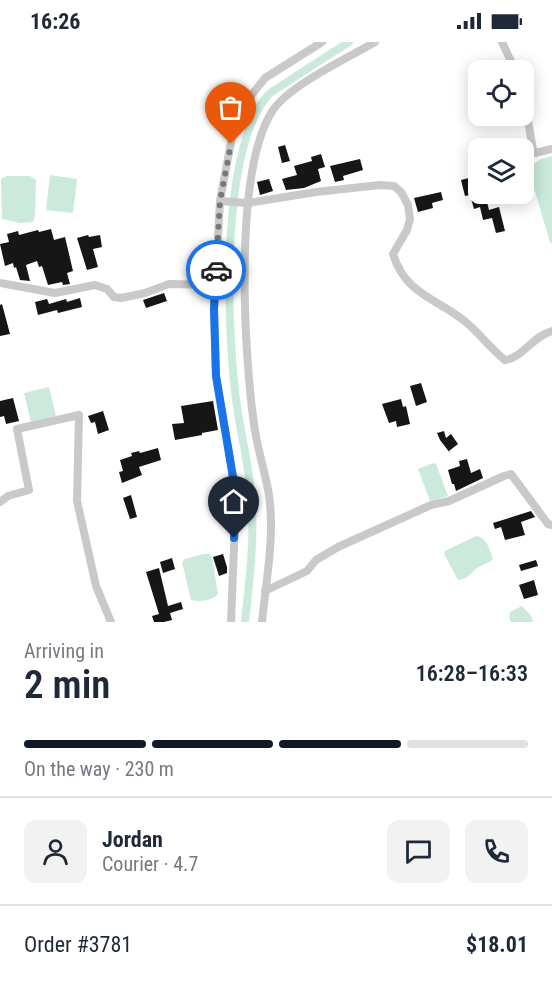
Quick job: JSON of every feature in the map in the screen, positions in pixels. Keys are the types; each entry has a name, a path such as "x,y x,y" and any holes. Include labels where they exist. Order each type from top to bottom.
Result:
{"street":[{"path":"231,622 236,495 216,376 214,309 220,201 234,126 242,107 265,78 322,42"},
{"path":"262,622 271,536 269,496 254,426 246,353 248,203 254,164 261,136 273,110 294,91 375,42"},
{"path":"502,42 510,60"},
{"path":"529,126 535,153 552,149"},
{"path":"220,201 248,203 316,192 380,185 394,186 401,192 408,205 410,219 407,230 393,254 398,270 410,285 466,322 505,360 522,351 534,339 552,332"},
{"path":"0,283 55,293 95,285 107,289 114,297 121,298 145,293 169,284 215,285"},
{"path":"0,502 8,496 29,490 17,429 79,415 77,501 96,586 111,622"},
{"path":"265,591 308,571 316,560 338,547 431,505 449,501 511,474 548,524 552,525"}],"shaded area":[{"path":"552,156 552,244 534,188 534,164"},
{"path":"50,175 77,179 73,213 46,210"},
{"path":"7,176 30,176 36,180 33,222 20,223 2,219 1,179"},
{"path":"49,387 56,416 31,422 24,393"},
{"path":"436,464 448,496 430,501 418,469"},
{"path":"476,536 485,541 493,560 477,568 466,578 458,580 444,554 445,551"},
{"path":"203,554 210,554 212,557 218,594 206,600 191,600 182,562"},
{"path":"522,606 533,622 511,622 510,612"}],"building":[{"path":"285,145 290,161 282,163 278,147"},
{"path":"321,154 325,167 318,169 321,181 304,188 286,190 282,179 297,175 294,166 312,161 311,157"},
{"path":"360,159 363,170 343,176 344,180 335,182 330,166"},
{"path":"468,178 468,195 465,196 461,180"},
{"path":"269,179 273,191 260,195 257,182"},
{"path":"441,192 443,200 432,203 433,208 418,212 414,198"},
{"path":"473,204 488,204 489,210 499,207 505,231 496,233 492,218 483,220 480,207 474,209"},
{"path":"51,229 54,240 65,237 73,271 67,273 70,284 63,285 62,282 48,285 42,266 39,267 37,261 26,265 30,281 20,280 13,263 5,266 0,244 9,242 7,234 18,231 19,235"},
{"path":"88,235 89,237 100,235 102,247 93,249 98,267 87,270 77,238"},
{"path":"193,254 207,254 207,269 194,269"},
{"path":"164,293 167,301 146,308 143,300"},
{"path":"80,298 82,307 38,315 35,302 47,299 49,304"},
{"path":"2,304 10,334 0,336 0,305"},
{"path":"421,383 427,402 416,406 410,386"},
{"path":"13,398 19,421 6,424 4,416 0,417 0,401"},
{"path":"401,399 403,407 406,406 410,424 397,427 396,421 389,423 382,404"},
{"path":"213,401 218,430 175,440 172,424 184,423 181,406"},
{"path":"103,411 109,430 98,434 95,422 91,423 88,416"},
{"path":"444,431 446,438 451,434 458,444 449,451 450,453 437,433"},
{"path":"158,448 161,460 139,467 142,475 122,483 119,472 123,471 120,460 132,456 131,453"},
{"path":"467,459 471,473 480,469 483,478 456,491 448,470 460,466 459,461"},
{"path":"131,495 137,517 130,519 123,498"},
{"path":"531,511 535,517 521,522 525,535 505,540 501,527 495,529 493,523"},
{"path":"223,554 227,573 219,576 213,557"},
{"path":"172,558 175,569 163,573 160,562"},
{"path":"536,560 538,566 521,571 519,565"},
{"path":"159,568 168,606 181,602 183,609 170,613 172,620 154,622 152,616 159,614 146,572"},
{"path":"534,580 538,595 524,599 519,585"}],"waterway":[{"path":"245,622 251,565 251,493 235,391 229,279 235,192 242,152 254,118 270,93 349,42"}],"way so far":[{"path":"216,270 220,201 231,144"}],"route":[{"path":"216,270 214,309 216,376 236,495 234,538"}]}
